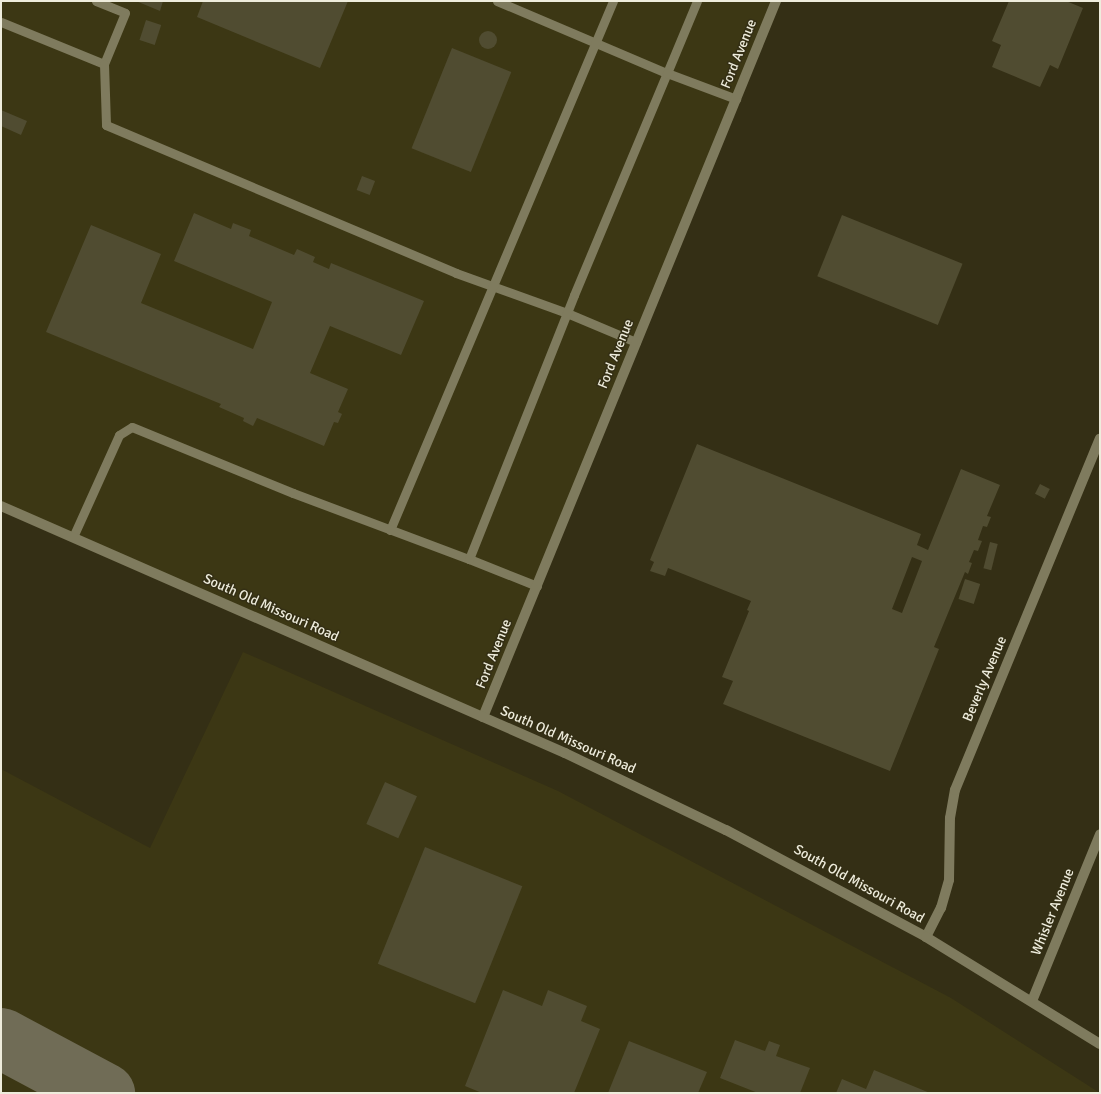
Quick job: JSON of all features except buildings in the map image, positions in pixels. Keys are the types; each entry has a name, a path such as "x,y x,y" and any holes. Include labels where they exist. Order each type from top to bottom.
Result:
{"street":[{"name":"Ford Avenue","path":"484,717 776,1"},
{"name":"Beverly Avenue","path":"926,937 941,908 949,880 950,818 955,790 1100,439"},
{"name":"South Old Missouri Road","path":"1,506 484,717 726,830 926,937 1032,1000 1100,1044"},
{"name":"Whisler Avenue","path":"1032,1000 1100,834"}],"lane":[{"path":"96,1 125,12 104,64 106,125 456,273 493,285 567,313 636,342"},
{"path":"497,1 667,73 736,99"},
{"path":"390,530 613,1"},
{"path":"469,559 567,313 697,1"},
{"path":"1,22 104,64"},
{"path":"73,537 119,435 132,427 390,530 537,586"}],"shaded area":[{"path":"1,1 776,1 483,717 1,506"},
{"path":"243,652 558,791 951,998 1100,1093 1,1093 1,769 150,848"}],"taxiway":[{"path":"1,1038 104,1093"}]}
